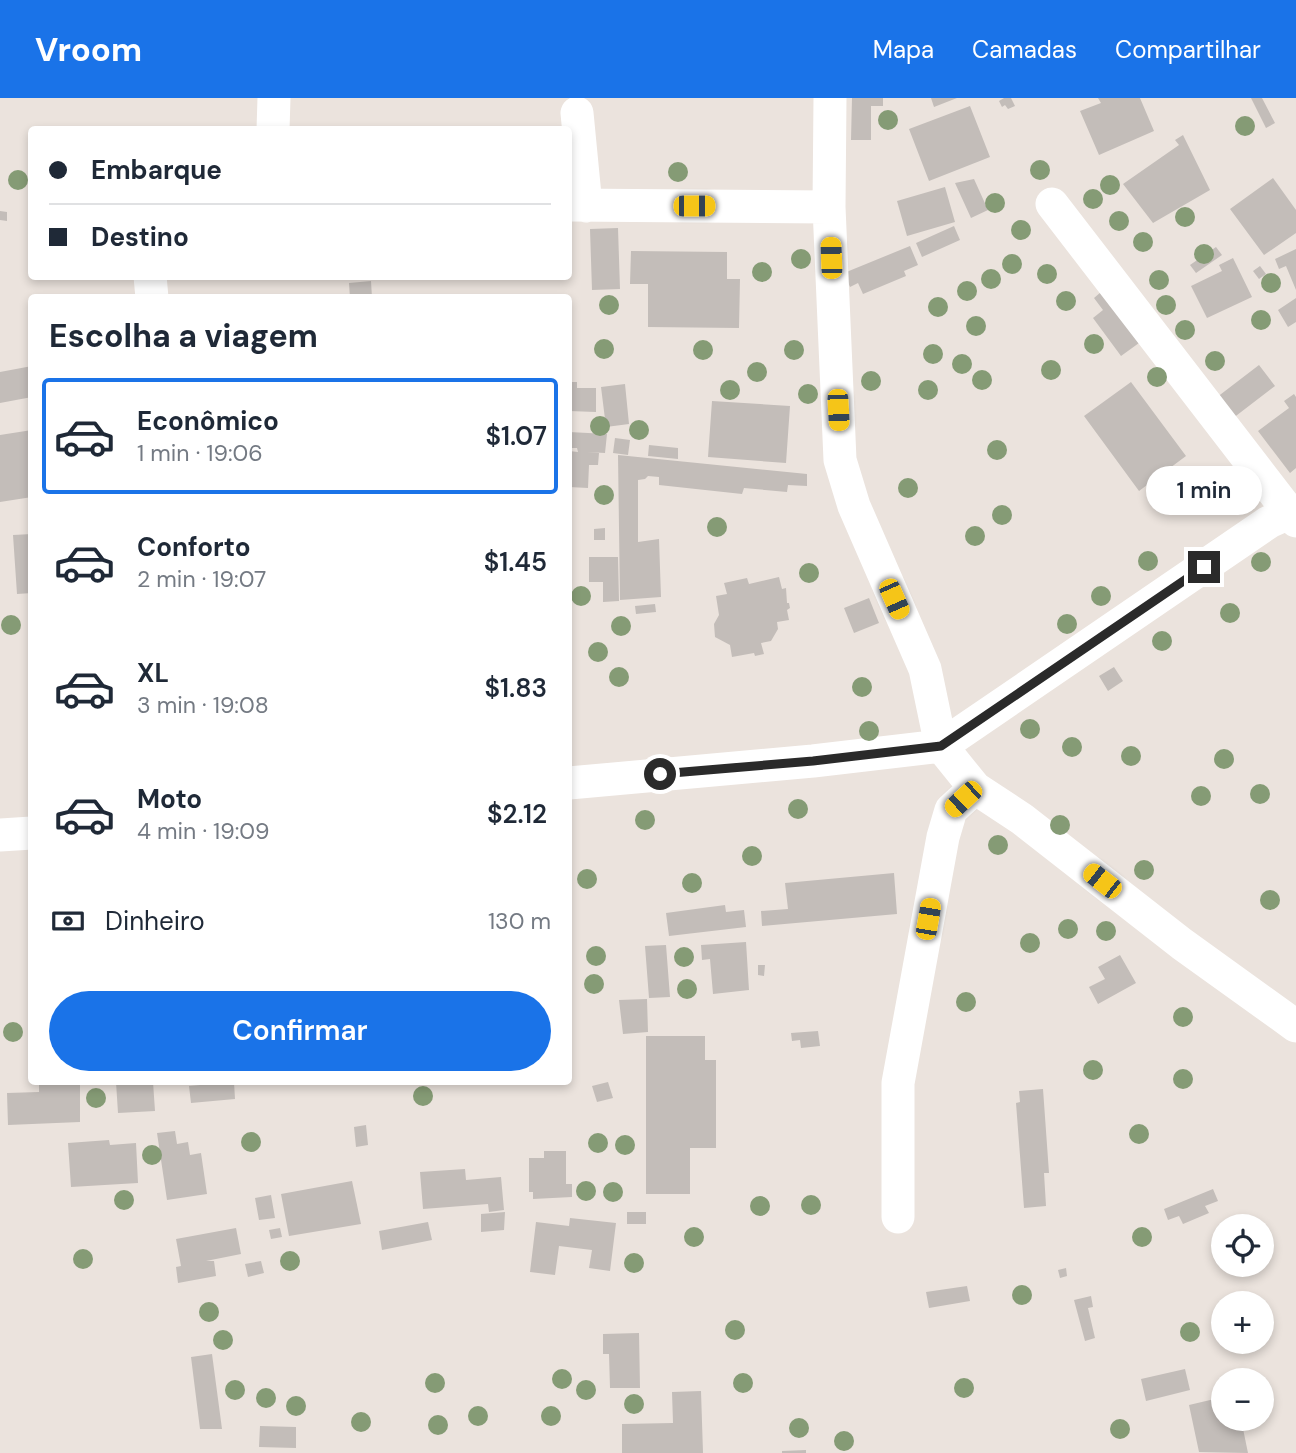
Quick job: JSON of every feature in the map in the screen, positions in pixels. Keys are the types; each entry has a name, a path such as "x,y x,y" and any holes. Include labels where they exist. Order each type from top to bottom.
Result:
{"street":[{"path":"273,126 274,98"},
{"path":"830,98 829,207 840,460 853,506 925,668 941,746 975,788 1022,819 1182,944 1296,1026"},
{"path":"577,113 577,205 829,207"},
{"path":"572,783 813,761 941,746 1269,522 1294,514 1052,204"},
{"path":"898,1217 898,1083 943,837 951,810 975,788"},
{"path":"0,835 28,833"}],"building":[{"path":"852,98 883,98 883,106 871,106 871,140 851,140"},
{"path":"931,98 957,98 934,107"},
{"path":"1011,98 1015,106 1008,109 1005,105 1002,107 999,101"},
{"path":"1098,98 1140,98 1154,131 1099,155 1080,111 1101,103"},
{"path":"1251,98 1262,98 1275,123 1266,128"},
{"path":"970,106 990,157 929,181 909,129"},
{"path":"1183,135 1210,190 1153,223 1123,184 1179,145 1175,140"},
{"path":"1273,178 1296,210 1296,233 1264,255 1230,209"},
{"path":"974,179 988,210 971,218 955,183"},
{"path":"945,187 955,222 907,236 897,201"},
{"path":"0,211 7,212 7,221 0,220"},
{"path":"954,226 960,240 922,257 916,243"},
{"path":"618,228 620,289 592,290 590,229"},
{"path":"910,246 918,265 904,271 906,276 863,294 858,283 850,287 844,273"},
{"path":"1216,247 1222,255 1196,273 1190,265"},
{"path":"1296,249 1296,290 1286,266 1279,269 1275,259"},
{"path":"631,251 727,252 727,279 740,279 739,328 648,327 648,284 630,284"},
{"path":"1233,258 1252,297 1207,318 1191,286 1222,271 1219,265"},
{"path":"1260,266 1266,274 1259,279 1253,271"},
{"path":"371,281 372,294 350,294 349,283"},
{"path":"1101,292 1139,343 1121,356 1093,318 1103,310 1094,298"},
{"path":"1296,298 1296,322 1288,327 1278,310"},
{"path":"1259,365 1275,386 1228,422 1212,401"},
{"path":"28,367 28,398 0,403 0,372"},
{"path":"572,382 577,382 577,388 596,388 596,412 572,411"},
{"path":"1131,382 1186,456 1139,491 1084,416"},
{"path":"625,384 629,424 606,427 601,387"},
{"path":"1294,394 1296,468 1290,473 1258,431 1289,408 1284,401"},
{"path":"712,401 790,406 786,463 708,457"},
{"path":"28,431 28,498 0,502 0,435"},
{"path":"572,432 607,434 605,453 587,452 599,453 598,465 589,465 588,488 572,487 572,451 578,452 577,448 572,448"},
{"path":"615,438 630,440 628,455 613,453"},
{"path":"649,445 678,448 678,459 648,456"},
{"path":"618,455 807,474 807,486 788,485 787,492 744,488 742,494 659,485 659,477 648,476 638,480 638,542 659,539 661,597 620,600"},
{"path":"605,528 605,540 594,540 594,529"},
{"path":"28,534 28,593 17,594 13,535"},
{"path":"589,557 618,557 619,601 603,602 603,582 589,582"},
{"path":"779,577 782,589 786,588 790,608 787,610 789,620 777,622 778,629 771,641 761,643 764,654 732,657 730,645 715,637 714,624 719,615 716,596 727,594 724,583 747,578 749,584"},
{"path":"869,598 879,623 854,633 844,608"},
{"path":"655,604 656,612 636,614 635,606"},
{"path":"1114,667 1123,681 1108,691 1099,676"},
{"path":"894,873 897,914 762,926 761,911 788,909 785,883"},
{"path":"725,905 726,912 744,910 746,927 669,936 666,913"},
{"path":"746,942 749,990 713,994 710,959 702,960 701,945"},
{"path":"666,945 670,997 649,998 645,946"},
{"path":"1120,955 1136,983 1098,1004 1089,987 1105,979 1098,967"},
{"path":"758,965 765,965 764,976 758,975"},
{"path":"647,999 648,1032 623,1034 619,1000"},
{"path":"818,1031 820,1046 801,1048 800,1040 792,1041 791,1033"},
{"path":"646,1036 705,1036 705,1060 716,1060 716,1148 690,1148 690,1194 646,1194"},
{"path":"608,1082 613,1098 597,1102 592,1086"},
{"path":"39,1085 80,1085 80,1122 8,1125 7,1093 39,1092"},
{"path":"116,1085 153,1085 155,1111 118,1113"},
{"path":"234,1085 235,1099 191,1103 189,1086"},
{"path":"1043,1089 1049,1173 1044,1173 1046,1206 1024,1208 1016,1103 1020,1102 1019,1091"},
{"path":"366,1125 368,1145 356,1147 354,1127"},
{"path":"175,1131 177,1144 188,1142 190,1155 201,1153 207,1194 167,1200 157,1133"},
{"path":"109,1140 110,1145 136,1143 138,1183 71,1187 68,1143"},
{"path":"544,1151 566,1151 566,1184 572,1184 572,1197 533,1199 533,1192 529,1192 529,1158 544,1158"},
{"path":"465,1169 466,1180 501,1177 504,1210 489,1212 488,1204 423,1209 420,1172"},
{"path":"352,1181 361,1224 289,1236 281,1194"},
{"path":"1213,1189 1218,1201 1205,1206 1209,1213 1183,1224 1179,1216 1168,1220 1164,1209"},
{"path":"271,1195 275,1218 259,1220 255,1198"},
{"path":"505,1212 504,1230 481,1232 481,1214"},
{"path":"627,1212 646,1212 646,1224 627,1224"},
{"path":"570,1218 616,1223 610,1271 589,1268 592,1250 559,1246 555,1275 530,1272 536,1222 569,1226"},
{"path":"428,1222 432,1240 382,1250 379,1231"},
{"path":"236,1228 241,1254 206,1261 214,1261 216,1276 178,1283 176,1267 181,1266 176,1239"},
{"path":"280,1228 282,1237 271,1239 269,1230"},
{"path":"261,1261 264,1273 248,1277 245,1264"},
{"path":"1066,1268 1067,1276 1060,1278 1058,1270"},
{"path":"967,1286 970,1301 929,1308 926,1292"},
{"path":"1091,1296 1093,1307 1088,1308 1095,1338 1085,1341 1074,1300"},
{"path":"639,1333 640,1388 610,1388 609,1354 603,1354 603,1334"},
{"path":"212,1354 222,1429 200,1429 191,1357"},
{"path":"1185,1369 1190,1390 1146,1401 1141,1379"},
{"path":"701,1391 703,1453 622,1453 622,1424 673,1423 672,1392"},
{"path":"1211,1400 1211,1431 1243,1431 1248,1453 1199,1452 1189,1405"},
{"path":"260,1426 296,1427 296,1448 259,1447"},
{"path":"806,1450 806,1453 782,1453 782,1451"}],"route":[{"path":"660,774 813,761 941,746 1204,567"}]}
